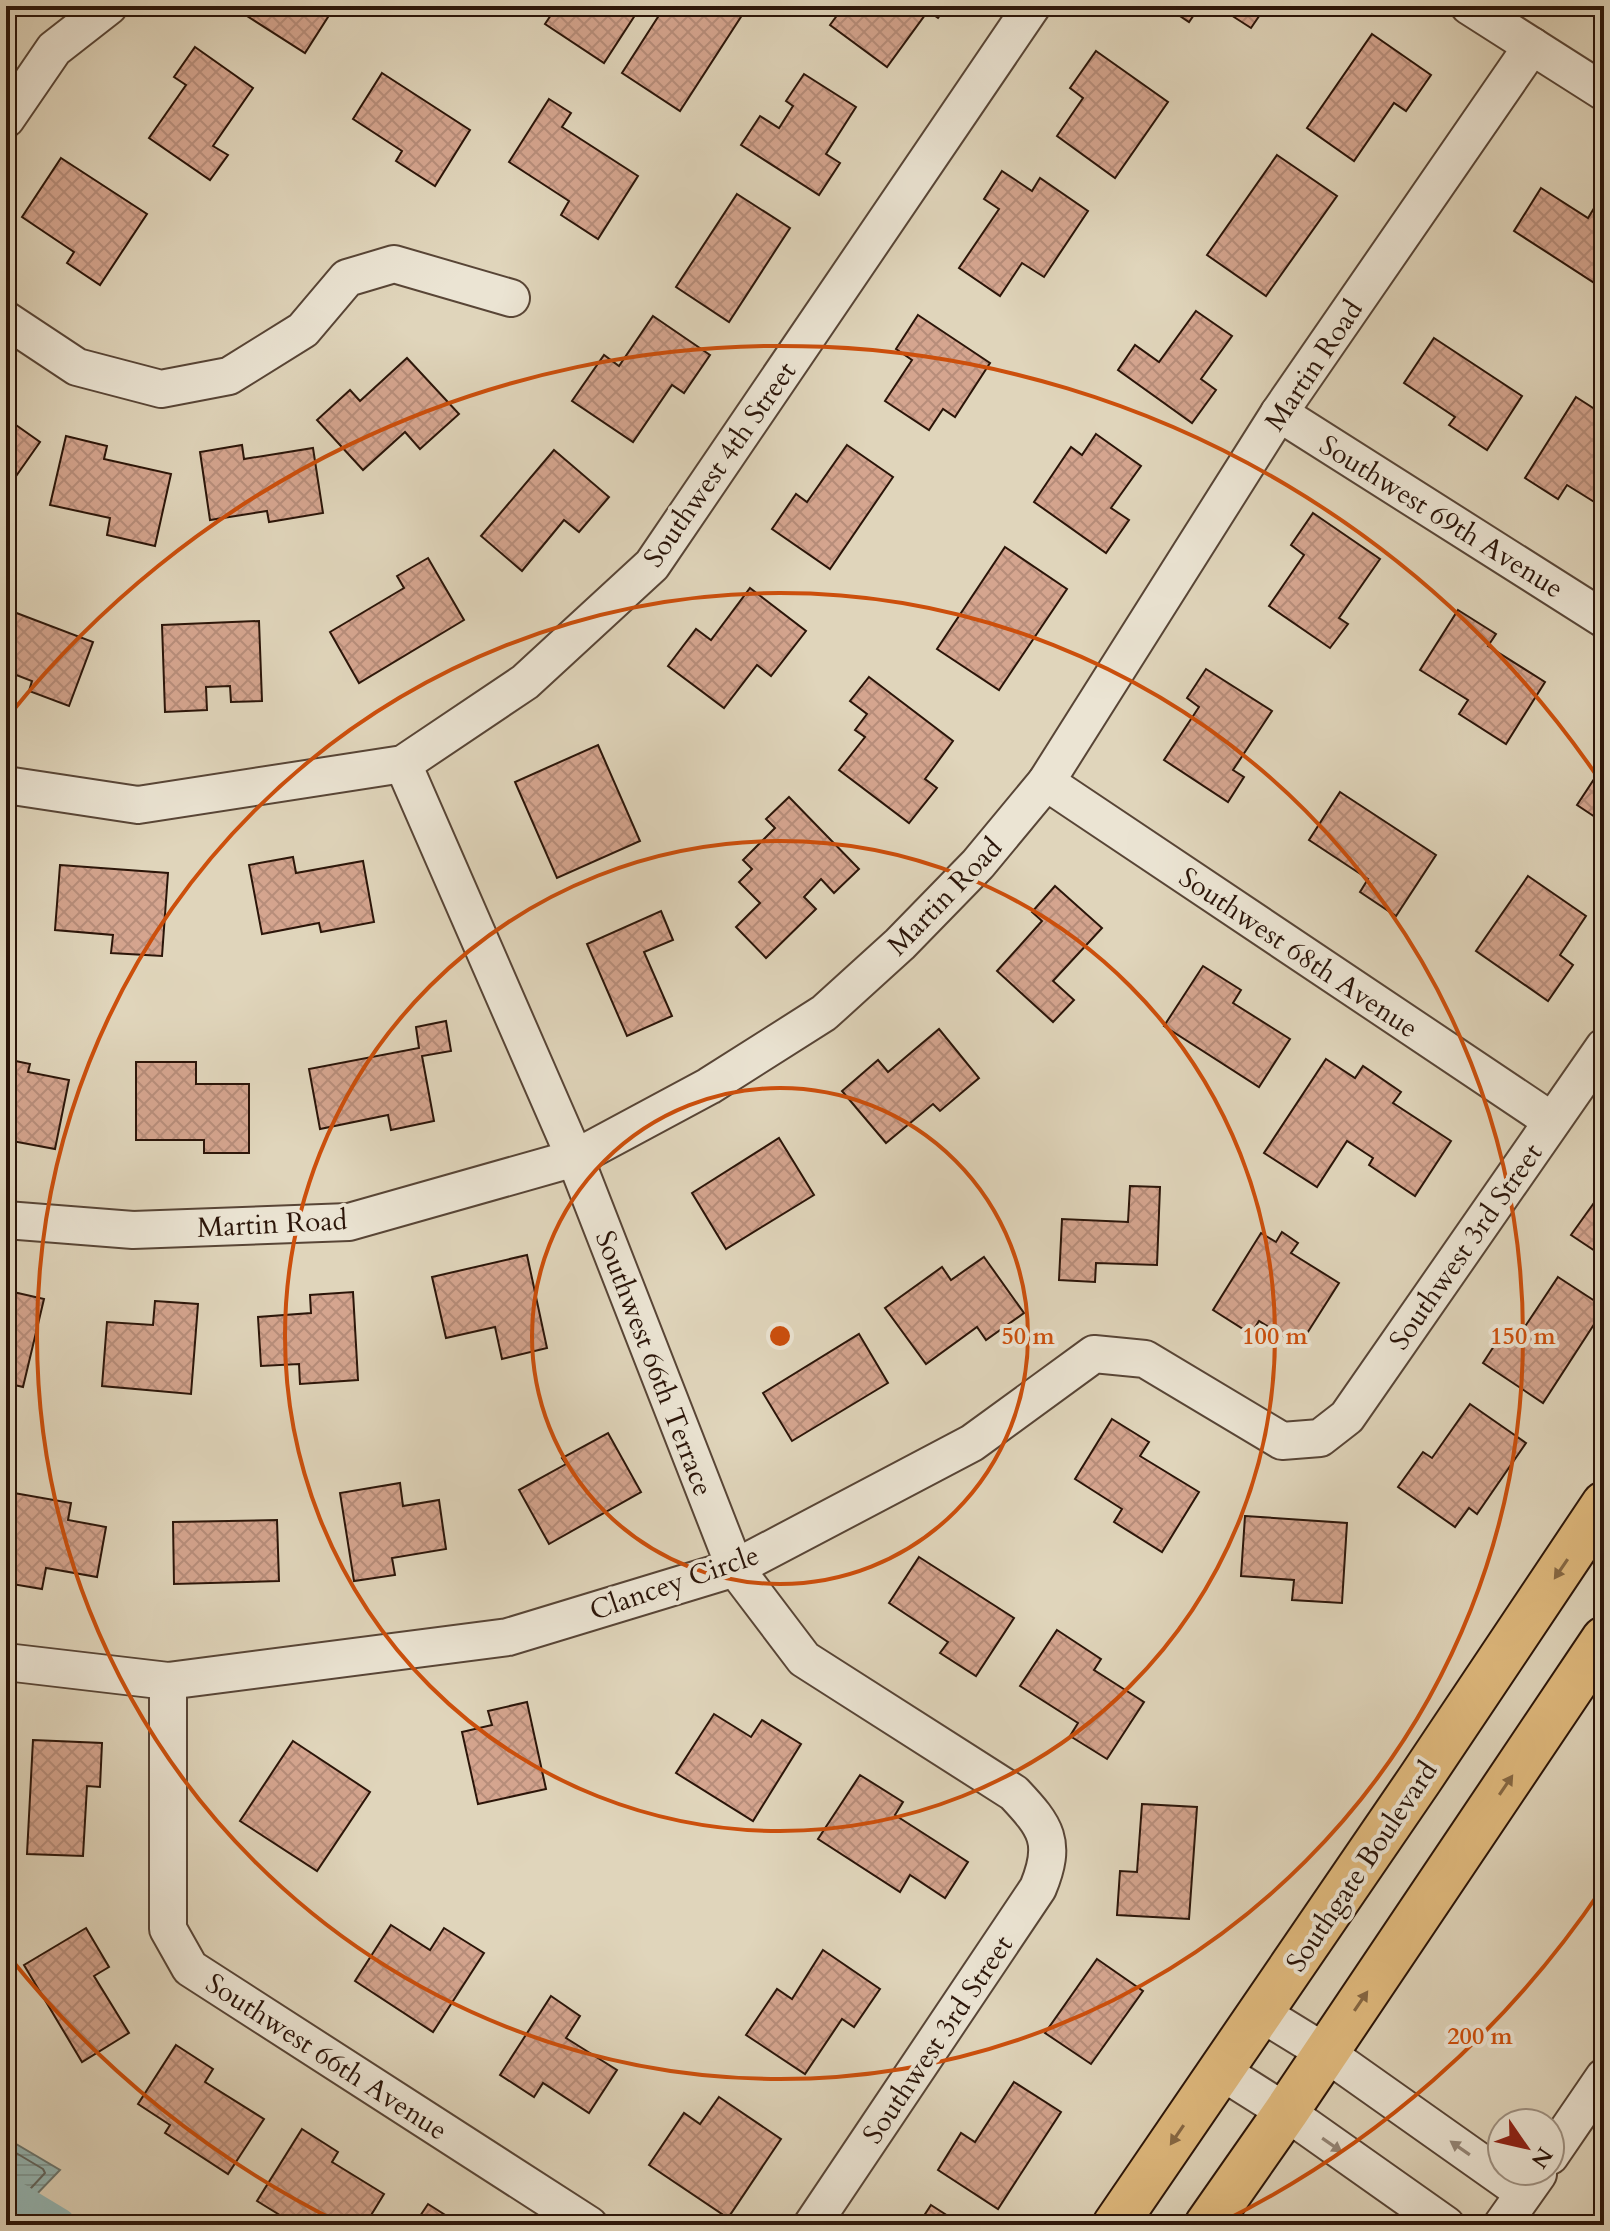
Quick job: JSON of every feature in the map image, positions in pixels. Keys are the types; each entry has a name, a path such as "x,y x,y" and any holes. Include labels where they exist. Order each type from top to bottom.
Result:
{"main road":[{"name":"Southgate Boulevard","path":"1115,2225 1604,1504"},
{"path":"1207,2225 1604,1639"}],"street":[{"path":"6,119 54,49 109,6"},
{"name":"Southwest 4th Street","path":"6,785 138,805 403,764 525,682 652,565 1032,6"},
{"path":"1469,6 1604,92"},
{"name":"Martin Road","path":"6,1220 133,1230 349,1222 575,1158 709,1086 824,1013 900,944 978,864 1046,782 1279,413 1532,46"},
{"path":"6,320 77,367 161,389 229,376 303,330 347,278 394,264 511,298"},
{"name":"Southwest 69th Avenue","path":"1279,413 1604,619"},
{"name":"Southwest 66th Terrace","path":"403,764 575,1158 735,1568 804,1659 1014,1793 1036,1819 1049,1848"},
{"name":"Southwest 68th Avenue","path":"1046,782 1552,1121"},
{"name":"Southwest 3rd Street","path":"1320,1438 1347,1417 1604,1047"},
{"name":"Clancey Circle","path":"6,1662 168,1681 508,1637 735,1568 972,1443 1094,1354 1145,1359 1282,1441 1320,1438"},
{"name":"Southwest 66th Avenue","path":"168,1681 168,1929 190,1968 589,2225"},
{"name":"Southwest 3rd Street","path":"812,2225 1038,1888 1047,1866 1049,1848"},
{"path":"1261,2013 1486,2153"},
{"path":"1221,2071 1286,2112 1446,2225"},
{"path":"1566,2133 1604,2077"},
{"path":"1502,2225 1529,2187"}],"water":[{"path":"6,2138 60,2170 7,2225 6,2225"}],"building":[{"path":"254,6 335,6 305,53 247,16"},
{"path":"557,6 641,6 604,63 545,24"},
{"path":"665,6 748,6 680,111 622,73"},
{"path":"844,6 947,6 938,18 928,11 887,67 830,25"},
{"path":"1165,6 1200,6 1189,22"},
{"path":"1217,6 1266,6 1251,28"},
{"path":"1372,34 1431,75 1406,111 1394,103 1354,161 1307,128"},
{"path":"195,47 253,88 213,146 228,155 210,180 149,138 186,85 174,77"},
{"path":"1096,51 1168,102 1115,178 1057,136 1083,98 1070,88"},
{"path":"382,73 470,130 435,186 396,161 402,151 353,119"},
{"path":"804,74 856,107 826,154 840,163 819,195 741,145 760,116 779,128 793,106 786,101"},
{"path":"549,99 571,113 562,127 638,176 598,239 561,215 569,201 509,162"},
{"path":"1277,155 1337,196 1266,296 1207,255"},
{"path":"61,158 147,214 100,285 67,263 74,252 22,217"},
{"path":"1002,171 1032,191 1040,178 1088,211 1044,277 1022,263 1000,296 959,268 999,209 984,199"},
{"path":"1541,188 1588,218 1604,192 1604,272 1596,284 1514,231"},
{"path":"737,194 790,228 729,322 676,287"},
{"path":"1196,311 1232,336 1201,379 1216,390 1192,423 1118,370 1135,345 1159,362"},
{"path":"918,315 990,363 955,417 943,409 929,430 885,401 912,360 896,349"},
{"path":"653,316 710,355 684,393 672,385 633,442 572,401 604,355 619,366"},
{"path":"1434,338 1522,396 1487,450 1449,425 1455,417 1404,383"},
{"path":"407,358 459,414 420,449 405,432 363,470 317,420 350,390 360,401"},
{"path":"1576,397 1604,415 1600,430 1604,432 1604,508 1567,485 1558,499 1525,478"},
{"path":"6,418 40,442 7,489 6,488"},
{"path":"1096,434 1141,466 1111,508 1129,520 1106,553 1034,502 1071,447 1082,455"},
{"path":"66,436 107,446 104,459 171,474 155,546 107,535 110,518 50,505"},
{"path":"242,445 244,459 313,448 323,513 269,522 267,511 210,520 200,452"},
{"path":"847,445 893,477 830,569 772,529 796,494 807,502"},
{"path":"554,450 609,497 579,532 564,520 522,571 481,536"},
{"path":"1313,513 1380,559 1339,618 1348,624 1330,648 1269,606 1304,555 1291,545"},
{"path":"1005,547 1067,589 999,690 937,649"},
{"path":"428,558 464,620 359,683 330,632 404,588 397,576"},
{"path":"750,588 806,631 771,676 757,665 724,708 668,666 696,629 711,640"},
{"path":"6,609 93,642 69,706 29,691 32,681 6,671"},
{"path":"1458,610 1496,634 1488,646 1545,682 1506,744 1459,714 1468,700 1420,670"},
{"path":"259,621 262,701 231,702 230,686 206,687 207,710 165,712 162,625"},
{"path":"1206,669 1272,711 1233,770 1244,777 1228,802 1164,760 1199,707 1187,698"},
{"path":"869,677 953,741 925,779 937,788 909,823 839,770 865,737 855,730 867,714 850,701"},
{"path":"598,745 640,841 557,878 515,782"},
{"path":"1604,764 1604,823 1577,805"},
{"path":"1340,792 1436,855 1396,916 1360,892 1368,879 1309,840"},
{"path":"789,797 859,869 834,893 821,879 804,897 816,909 766,958 736,927 760,903 739,882 752,869 743,860 775,828 766,819"},
{"path":"293,857 296,873 363,861 374,922 321,932 319,923 262,934 249,865"},
{"path":"60,865 168,873 162,956 111,953 113,935 55,930"},
{"path":"1528,876 1586,916 1560,955 1573,965 1548,1001 1476,951"},
{"path":"1055,886 1102,928 1053,981 1074,1000 1053,1022 997,971 1042,921 1032,912"},
{"path":"661,911 673,940 644,952 672,1016 627,1036 587,944"},
{"path":"1203,966 1241,990 1233,1003 1290,1039 1259,1087 1164,1026"},
{"path":"446,1021 451,1051 422,1056 434,1121 391,1130 388,1115 320,1129 309,1069 419,1048 416,1027"},
{"path":"939,1029 979,1078 940,1111 933,1104 886,1143 842,1091 878,1060 888,1072"},
{"path":"6,1059 30,1064 28,1072 69,1080 55,1149 12,1141 15,1128 6,1126"},
{"path":"1326,1059 1355,1078 1363,1066 1401,1092 1393,1103 1451,1141 1415,1196 1369,1165 1373,1158 1347,1141 1317,1187 1264,1153"},
{"path":"136,1062 196,1062 196,1084 249,1084 249,1153 204,1153 204,1140 136,1140"},
{"path":"779,1138 814,1195 726,1249 692,1193"},
{"path":"1130,1186 1160,1187 1157,1265 1096,1263 1095,1282 1059,1280 1062,1219 1128,1222"},
{"path":"1596,1200 1604,1205 1604,1257 1571,1235"},
{"path":"1282,1232 1298,1243 1291,1253 1339,1283 1299,1346 1259,1321 1251,1334 1213,1310 1261,1233 1276,1242"},
{"path":"527,1255 547,1348 502,1359 495,1327 446,1338 432,1277"},
{"path":"984,1257 1024,1313 986,1340 977,1327 926,1364 885,1308 942,1267 951,1280"},
{"path":"1558,1277 1604,1309 1543,1403 1483,1363 1507,1326 1520,1334"},
{"path":"9,1291 44,1299 23,1387 6,1383 6,1302"},
{"path":"353,1292 358,1380 300,1384 299,1364 261,1366 258,1317 311,1313 310,1295"},
{"path":"155,1301 198,1304 191,1394 102,1386 107,1322 153,1325"},
{"path":"859,1334 888,1383 792,1441 763,1393"},
{"path":"1470,1404 1526,1443 1477,1514 1469,1508 1455,1527 1398,1487 1423,1452 1432,1458"},
{"path":"1112,1419 1149,1442 1140,1456 1199,1492 1162,1552 1114,1522 1122,1509 1075,1479"},
{"path":"608,1433 641,1492 549,1544 519,1490 566,1464 562,1458"},
{"path":"400,1483 403,1506 439,1500 446,1549 392,1558 395,1575 354,1581 340,1493"},
{"path":"14,1493 71,1503 68,1520 106,1527 97,1577 46,1568 42,1589 6,1583 6,1538"},
{"path":"1245,1516 1347,1523 1342,1603 1292,1600 1294,1580 1241,1576"},
{"path":"277,1520 279,1581 174,1584 173,1522"},
{"path":"919,1557 1014,1618 976,1676 940,1653 948,1642 889,1603"},
{"path":"1057,1630 1101,1659 1094,1670 1144,1702 1107,1759 1070,1736 1078,1723 1020,1686"},
{"path":"527,1702 546,1789 478,1804 462,1732 492,1725 488,1711"},
{"path":"714,1714 751,1737 762,1720 801,1744 753,1821 676,1773"},
{"path":"33,1740 102,1743 100,1787 87,1786 83,1856 27,1854"},
{"path":"293,1741 370,1792 317,1871 240,1821"},
{"path":"860,1775 903,1802 895,1815 968,1862 945,1898 910,1875 900,1892 818,1839"},
{"path":"1142,1804 1197,1807 1189,1919 1117,1915 1120,1871 1137,1872"},
{"path":"391,1925 430,1950 444,1928 484,1953 433,2032 355,1981"},
{"path":"86,1928 109,1967 94,1976 129,2033 82,2062 24,1965"},
{"path":"823,1950 880,1989 854,2027 842,2019 805,2074 746,2035 777,1989 792,1999"},
{"path":"1097,1959 1143,1991 1091,2064 1045,2033"},
{"path":"551,1996 580,2016 566,2038 617,2070 589,2113 543,2083 534,2097 500,2075"},
{"path":"176,2045 213,2069 205,2082 264,2119 228,2174 165,2133 170,2125 138,2104"},
{"path":"1014,2082 1061,2112 998,2209 938,2170 961,2133 975,2142"},
{"path":"719,2097 781,2139 728,2218 649,2165 684,2113 700,2124"},
{"path":"302,2129 338,2152 332,2162 384,2194 365,2225 296,2225 257,2201"},
{"path":"428,2204 461,2225 414,2225"},
{"path":"931,2205 962,2225 918,2225"}],"waterway":[{"path":"6,2193 59,2225"}]}
